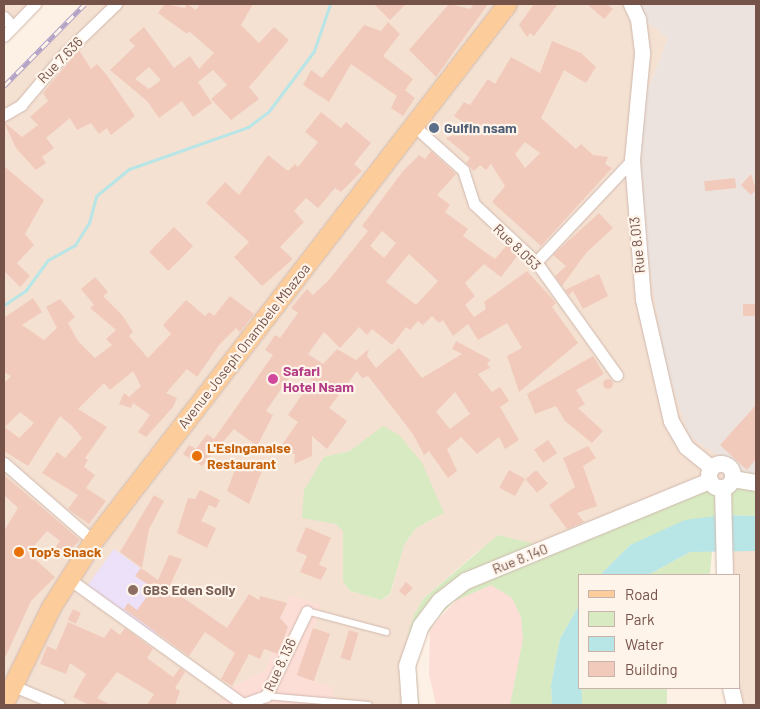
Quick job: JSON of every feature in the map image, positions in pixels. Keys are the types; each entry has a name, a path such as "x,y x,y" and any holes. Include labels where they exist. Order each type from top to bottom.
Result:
{"main road":[{"name":"Avenue Joseph Onambele Mbazoa","path":"4,703 11,685 69,579 93,542 508,4"},
{"path":"725,574 724,515 720,479 756,483"},
{"name":"Rue 8.140","path":"410,705 407,666 422,626 440,601 466,581 720,479"},
{"path":"731,689 735,705"}],"street":[{"path":"4,36 36,4"},
{"name":"Rue 7.636","path":"4,116 21,105 65,53 116,4"},
{"name":"Rue 8.013","path":"631,4 638,19 642,54 632,160 639,267 661,390 678,437 720,479"},
{"path":"4,17 13,27"},
{"name":"Rue 8.053","path":"414,126 464,170 474,204 536,262 616,375"},
{"path":"536,262 632,160"},
{"path":"4,463 93,542"},
{"path":"69,579 242,705"},
{"name":"Rue 8.136","path":"242,705 266,696 307,610"},
{"path":"11,685 58,705"}],"lane":[{"path":"307,610 386,632"},
{"path":"266,696 369,705"}],"shaded area":[{"path":"4,4 35,4 4,36"},
{"path":"85,4 624,4 668,38 635,124 690,436 742,471 548,547 478,551 423,599 414,615 408,634 413,705 4,705 4,86","holes":["383,427 444,513 416,528 404,545 390,595 381,600 350,591 343,581 344,531 336,524 324,457 350,451"]},
{"path":"624,4 756,4 756,474 742,471 689,436 665,362 643,229 635,124 668,38"},
{"path":"560,548 541,705 436,705 429,674 430,628 459,598"},
{"name":"GBS Eden Solly","path":"114,549 182,598 156,635 88,585"},
{"path":"725,550 756,551 756,705 735,705 735,689 740,689 740,574 725,574"},
{"path":"290,595 322,606 297,675 334,688 332,704 215,705 224,701 222,692 265,671 272,653 268,651"}],"green space":[{"path":"383,426 399,435 422,463 444,513 416,528 404,545 390,594 381,600 350,591 343,581 343,531 336,524 302,518 304,490 324,457 350,451"},
{"path":"742,471 756,474 756,516 724,515 630,545 601,574 578,574 578,607 560,639 551,685 552,705 510,705 523,639 521,617 512,598 491,585 453,602 436,620 420,646 416,669 419,705 413,705 408,634 414,615 423,599 498,535 548,547"},
{"path":"712,551 710,574 650,574 690,552"},
{"path":"581,689 667,689 667,705 581,705"}],"water":[{"path":"724,515 756,516 756,551 690,552 650,574 601,574 630,545 685,520"},
{"path":"578,607 578,689 582,689 582,705 552,705 551,685 560,639"}],"building":[{"path":"165,4 185,8 187,4 196,10 200,4 253,4 241,25 259,43 274,27 289,40 249,87 259,99 231,120 211,99 227,85 213,70 198,82 212,103 193,117 182,101 159,118 147,101 110,70 135,46 129,40 144,27 174,68 190,56 199,69 214,53 189,31 187,34 158,13","holes":["149,67 161,80 149,89 135,79"]},
{"path":"374,4 406,4 390,20"},
{"path":"449,4 470,9 474,4 488,4 436,77 409,50"},
{"path":"534,4 558,4 534,36 530,33 527,37 519,25"},
{"path":"587,4 607,4 613,9 604,19"},
{"path":"388,22 400,34 383,56 413,79 405,90 415,98 403,116 391,108 397,96 351,64 329,102 303,85 311,70 322,78 364,25 381,31"},
{"path":"552,41 581,53 596,67 586,83 564,70 541,118 576,149 581,144 593,155 608,157 605,164 612,168 541,246 492,202 505,186 491,164 486,170 480,165 474,171 466,163 470,158 446,138 472,128 454,116 464,102 470,105 488,79 495,84 511,57 540,73","holes":["525,142 540,153 525,168 515,154"]},
{"path":"79,50 91,69 97,64 106,74 135,116 111,135 107,128 99,134 91,123 77,130 70,118 46,138 54,148 42,157 46,163 36,170 16,148 4,122 22,137 38,125 30,117 48,101 43,93"},
{"path":"321,112 341,128 346,122 371,143 354,164 362,171 341,192 335,188 318,208 306,198 294,211 304,222 280,247 293,259 262,286 234,257 249,242 206,203 225,182 239,195 268,155 288,171 295,164 298,167 318,142 305,132"},
{"path":"431,151 456,174 437,195 450,205 445,212 468,229 463,236 495,259 507,245 518,255 501,277 484,264 465,283 475,296 465,305 474,317 486,309 484,302 527,271 556,303 552,307 578,343 519,392 507,356 522,348 507,323 478,340 468,324 453,336 443,320 439,323 432,316 423,325 418,321 410,330 406,327 392,345 372,329 367,335 359,327 340,348 324,332 308,354 323,364 337,349 356,360 369,349 367,356 376,368 399,348 422,378 462,354 452,349 456,341 491,360 487,363 490,368 478,374 492,392 500,387 509,401 500,407 519,440 505,449 499,437 477,454 461,437 447,449 457,471 448,478 429,451 424,455 413,434 368,376 362,378 357,371 329,408 347,421 327,449 312,436 312,456 294,464 295,454 277,452 298,422 288,415 312,380 295,369 266,411 273,415 257,446 234,429 202,466 183,454 189,445 196,449 207,434 214,439 273,355 265,350 275,335 280,338 298,313 291,308 307,289 313,295 328,281 368,231 362,226 403,171 419,155 425,159","holes":["382,231 396,243 384,258 370,246","409,254 438,281 416,305 386,282","455,392 470,414 450,429 436,412"]},
{"path":"4,166 44,200 25,234 34,245 17,263 30,276 20,287 4,271"},
{"path":"751,174 756,190 751,195 741,185"},
{"path":"735,178 736,188 705,191 704,181"},
{"path":"599,213 613,228 586,253 562,286 555,276 566,266 553,255"},
{"path":"174,227 193,246 168,271 149,252"},
{"path":"599,274 608,296 583,309 573,291 569,295 565,290"},
{"path":"95,277 108,292 103,296 122,315 133,332 129,336 148,358 171,334 163,325 186,300 205,316 209,312 214,316 230,296 254,314 240,332 236,328 219,345 197,377 187,369 166,393 177,398 173,407 146,437 138,432 150,415 133,403 131,408 119,404 124,393 129,397 141,386 133,371 110,390 104,383 78,409 107,427 85,458 88,460 84,467 95,475 86,488 106,501 89,524 68,509 78,495 42,473 57,452 65,458 82,438 72,426 60,416 28,466 4,451 4,383 11,376 4,372 4,318 33,298 42,312 22,325 44,340 57,328 46,307 60,299 75,317 68,323 78,341 95,358 112,345 106,339 116,330 90,308 94,305 81,289","holes":["20,412 34,423 19,438 5,427"]},
{"path":"743,304 756,304 756,316 743,316"},
{"path":"593,356 604,374 576,390 585,404 578,408 603,431 592,443 565,421 556,406 535,414 527,394"},
{"path":"606,379 610,379 613,384 612,388 606,389 603,386 603,382"},
{"path":"756,405 756,459 747,470 720,445"},
{"path":"548,440 557,453 543,463 534,450"},
{"path":"588,446 596,458 583,466 597,506 577,513 584,522 567,529 549,505 575,487 563,458"},
{"path":"246,462 262,471 249,504 227,491 236,467 241,470"},
{"path":"509,470 525,479 515,496 499,487"},
{"path":"536,470 548,484 537,493 525,479"},
{"path":"4,475 80,540 65,555 55,548 60,541 47,531 28,553 55,577 31,601 4,660 4,531 18,508 4,495"},
{"path":"200,490 220,500 216,508 209,505 201,521 216,528 207,548 177,533 188,498 195,499"},
{"path":"154,495 164,501 149,529 142,568 120,552"},
{"path":"306,527 331,538 319,565 327,568 321,580 300,572 307,556 296,551"},
{"path":"169,555 182,559 169,588 227,628 249,594 259,600 260,596 287,603 280,618 288,627 278,654 264,649 260,659 249,654 232,686 221,679 235,653 205,632 189,656 124,609 128,603 137,610 153,588 135,576 141,568 158,580"},
{"path":"406,582 413,588 405,596 399,591"},
{"path":"73,609 81,613 76,624 68,620"},
{"path":"68,622 104,638 111,628 120,635 125,628 153,649 147,658 173,677 180,668 185,672 175,688 180,691 175,705 147,705 154,694 117,672 97,698 111,705 89,705 73,697 86,674 70,663 66,674 40,664 47,646 56,650"},
{"path":"313,628 330,634 314,681 297,675"},
{"path":"349,630 359,633 350,661 341,658"}],"waterway":[{"path":"4,305 26,290 48,260 75,245 89,223 96,196 129,169 248,127 269,111 314,51 330,4"}],"railway":[{"path":"4,86 85,4"}],"place":[{"name":"Gulfin nsam","path":"434,128"},
{"name":"Safari Hotel Nsam","path":"273,379"},
{"name":"L'Esinganaise Restaurant","path":"197,456"},
{"name":"Top's Snack","path":"19,552"},
{"name":"GBS Eden Solly","path":"133,590"}]}
